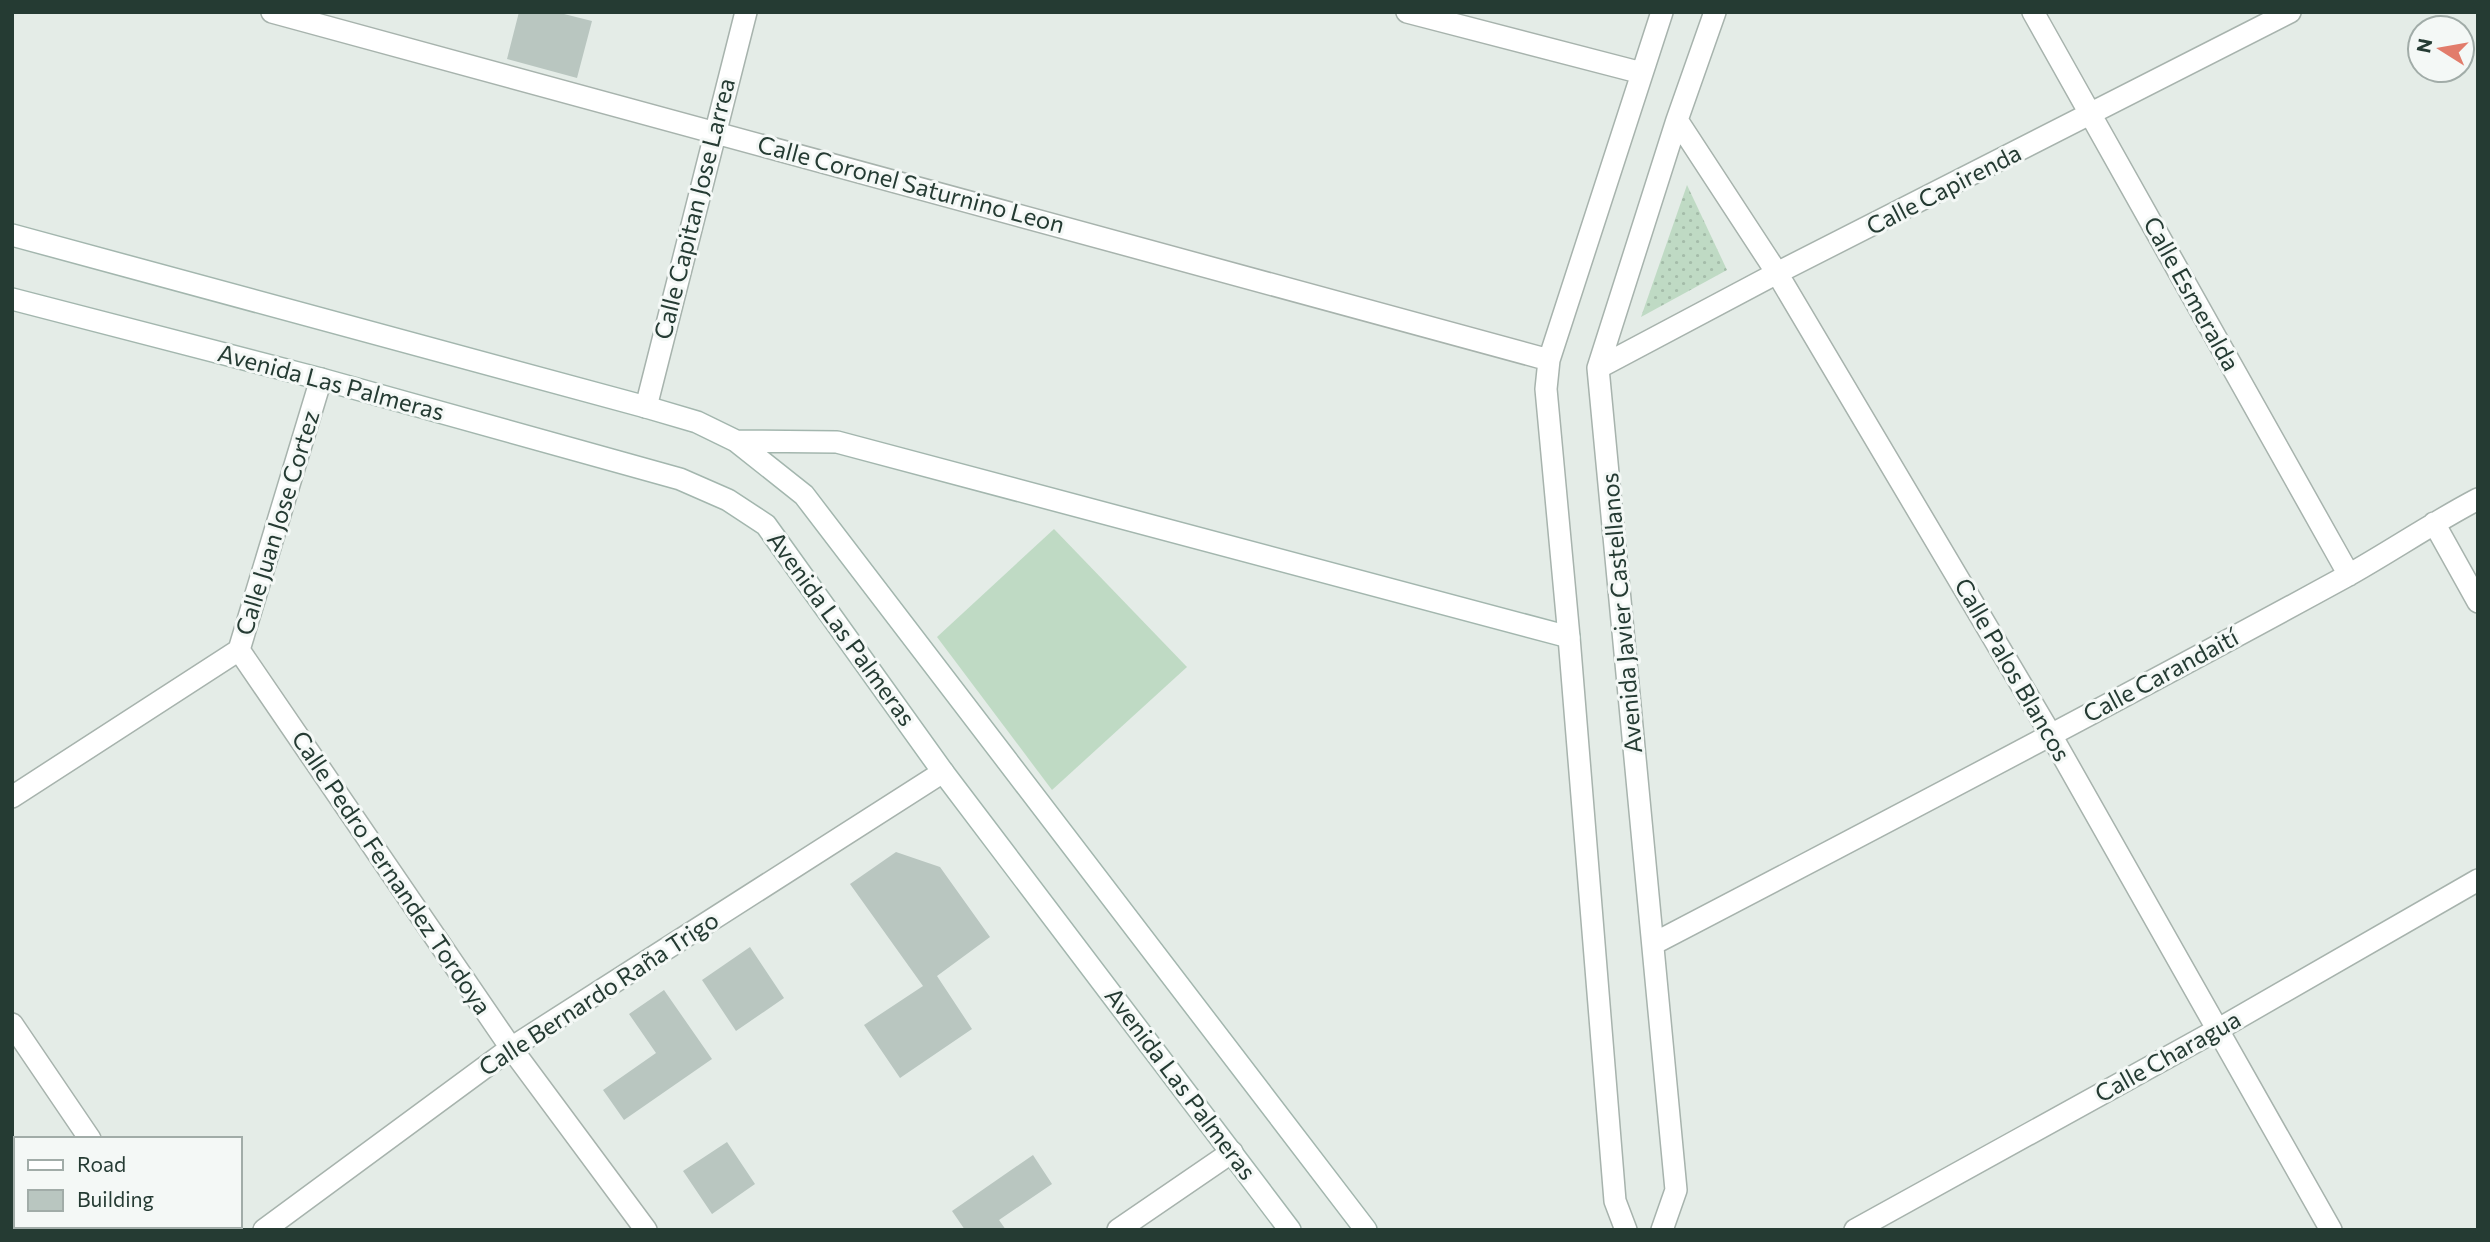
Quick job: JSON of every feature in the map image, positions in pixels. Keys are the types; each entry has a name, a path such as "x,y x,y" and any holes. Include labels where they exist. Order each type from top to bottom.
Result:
{"street":[{"name":"Calle Coronel Saturnino Leon","path":"272,12 1549,360"},
{"name":"Calle Capitan Jose Larrea","path":"646,407 746,12"},
{"path":"1408,12 1642,73"},
{"path":"1626,1230 1615,1201 1546,389 1549,360 1662,12"},
{"name":"Avenida Javier Castellanos","path":"1662,1230 1676,1190 1598,368 1677,120 1715,12"},
{"name":"Calle Esmeralda","path":"2033,12 2349,575"},
{"name":"Calle Capirenda","path":"1598,368 1777,273 2091,116 2290,12"},
{"name":"Calle Palos Blancos","path":"1677,120 1777,273 2051,735 2330,1230"},
{"name":"Avenida Las Palmeras","path":"12,235 646,407 697,422 736,441 804,495 1366,1230"},
{"name":"Avenida Las Palmeras","path":"12,299 321,379 680,479 728,500 766,524 943,772 1290,1230"},
{"name":"Calle Juan Jose Cortez","path":"12,797 239,650 321,379"},
{"name":"Avenida Las Palmeras","path":"736,441 837,442 1569,637"},
{"name":"Calle Carandaití","path":"1653,944 2349,575 2478,499"},
{"path":"2434,523 2478,602"},
{"name":"Calle Pedro Fernandez Tordoya","path":"239,650 511,1048 646,1230"},
{"name":"Calle Bernardo Raña Trigo","path":"264,1230 511,1048 943,772"},
{"name":"Calle Charagua","path":"1855,1230 2217,1030 2478,880"},
{"path":"12,1024 89,1137"},
{"path":"1118,1230 1232,1152"}],"green space":[{"path":"1687,185 1727,270 1641,317"},
{"path":"1054,529 1187,667 1052,790 937,637"}],"building":[{"path":"519,12 556,12 592,21 577,78 507,59"},
{"path":"896,852 940,867 990,937 937,976 972,1029 900,1078 864,1025 923,986 850,884"},
{"path":"750,947 784,998 736,1031 702,980"},
{"path":"664,990 712,1059 624,1120 603,1090 656,1053 629,1014"},
{"path":"727,1142 755,1184 712,1214 683,1171"},
{"path":"1033,1155 1052,1184 999,1220 1006,1230 965,1230 952,1211"}]}
